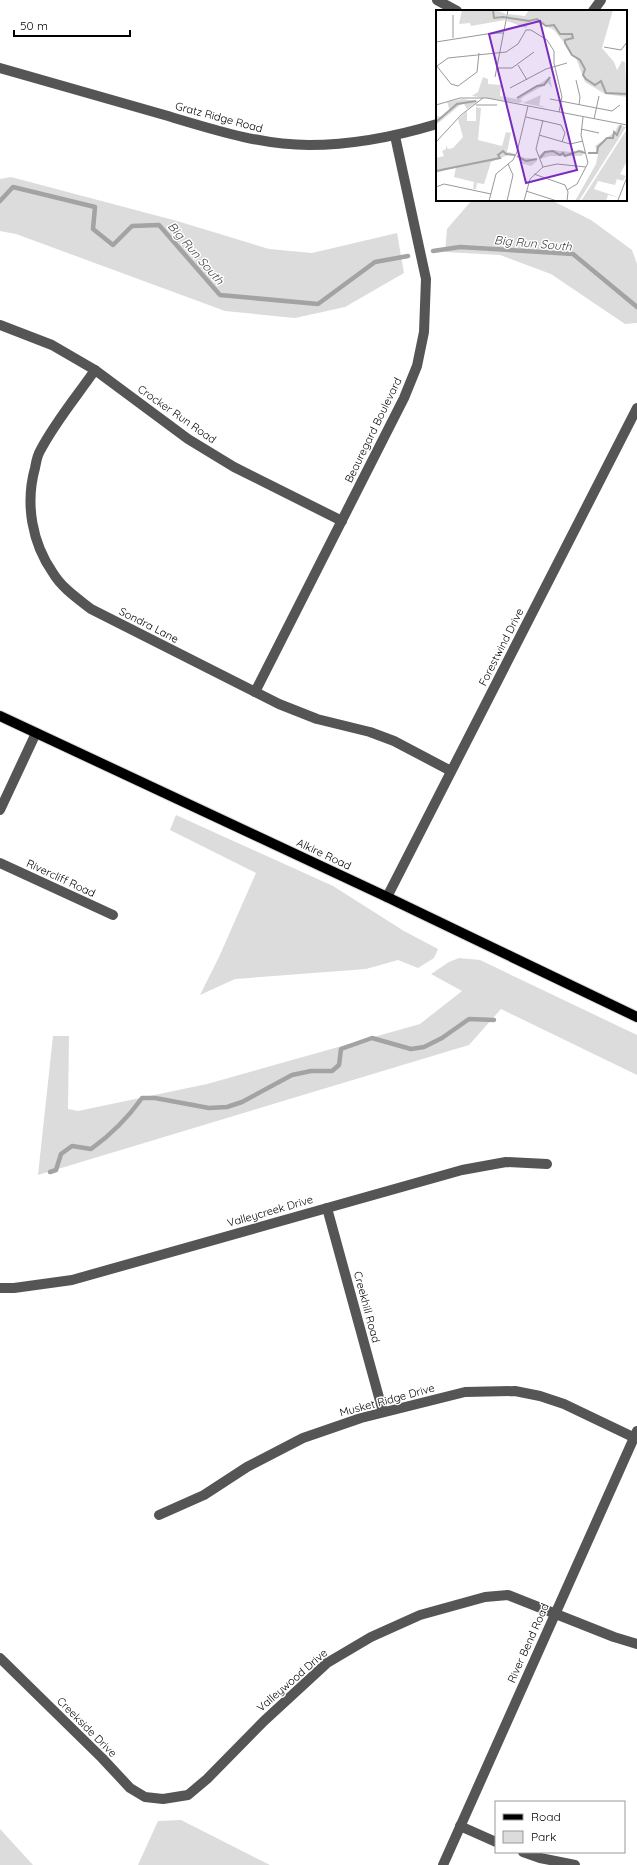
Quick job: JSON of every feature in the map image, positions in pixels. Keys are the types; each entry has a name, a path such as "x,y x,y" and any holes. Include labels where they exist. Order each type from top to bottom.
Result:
{"main road":[{"name":"Alkire Road","path":"0,716 387,897 637,1017"}],"street":[{"path":"437,0 455,10"},
{"path":"594,10 601,0"},
{"name":"Gratz Ridge Road","path":"0,68 217,131 261,141 307,145 347,144 395,136 436,124"},
{"name":"Beauregard Boulevard","path":"255,692 404,398 417,366 424,332 426,279 395,136"},
{"name":"Crocker Run Road","path":"0,325 52,345 96,370 188,439 234,467 342,521"},
{"name":"Sondra Lane","path":"96,370 39,452 33,476 30,502 32,527 41,552 53,574 70,593 91,609 279,704 317,719 344,724 394,741 451,771"},
{"name":"Forestwind Drive","path":"387,897 637,408"},
{"path":"0,810 36,733"},
{"name":"Rivercliff Road","path":"0,863 113,915"},
{"name":"Valleycreek Drive","path":"0,1288 14,1288 72,1280 462,1170 506,1162 547,1164"},
{"name":"Creekhill Road","path":"327,1208 383,1412"},
{"name":"Musket Ridge Drive","path":"158,1515 204,1496 247,1467 303,1438 383,1412 465,1392 515,1391 540,1396 564,1404 635,1434"},
{"name":"River Bend Road","path":"443,1865 635,1434"},
{"name":"Valleywood Drive","path":"163,1799 188,1795 207,1779 264,1720 327,1662 371,1637 420,1615 485,1597 508,1595 530,1602 554,1614 637,1644"},
{"name":"Creekside Drive","path":"0,1658 102,1758 130,1788 145,1797 163,1799"},
{"path":"460,1826 495,1842"},
{"path":"526,1853 540,1858 576,1865"}],"green space":[{"path":"11,177 177,221 269,249 312,253 397,233 404,273 345,307 295,318 225,311 16,234 0,231 0,179"},
{"path":"471,201 553,201 591,220 632,250 637,264 637,323 625,324 551,274 500,255 445,252 447,229"},
{"path":"176,815 333,886 404,931 438,949 434,958 418,968 398,960 366,969 235,979 200,995 219,957 256,873 170,830"},
{"path":"459,958 480,960 637,1035 637,1075 501,1009 469,1045 38,1175 53,1036 69,1036 68,1109 78,1111 207,1084 420,1024 462,991 431,974 449,962"},
{"path":"181,1820 270,1865 138,1865 158,1821"},
{"path":"0,1829 33,1865 0,1865"}],"waterway":[{"name":"Big Run South","path":"0,201 13,187 95,207 93,229 113,245 132,226 159,225 220,295 318,304 375,262 408,256"},
{"name":"Big Run South","path":"433,251 460,247 573,254 637,307"},
{"path":"50,1172 56,1170 61,1154 72,1146 91,1149 106,1138 131,1113 142,1098 155,1098 209,1108 227,1107 242,1102 292,1075 311,1071 332,1071 339,1065 341,1049 372,1038 411,1049 424,1047 442,1038 469,1019 494,1020"}]}
